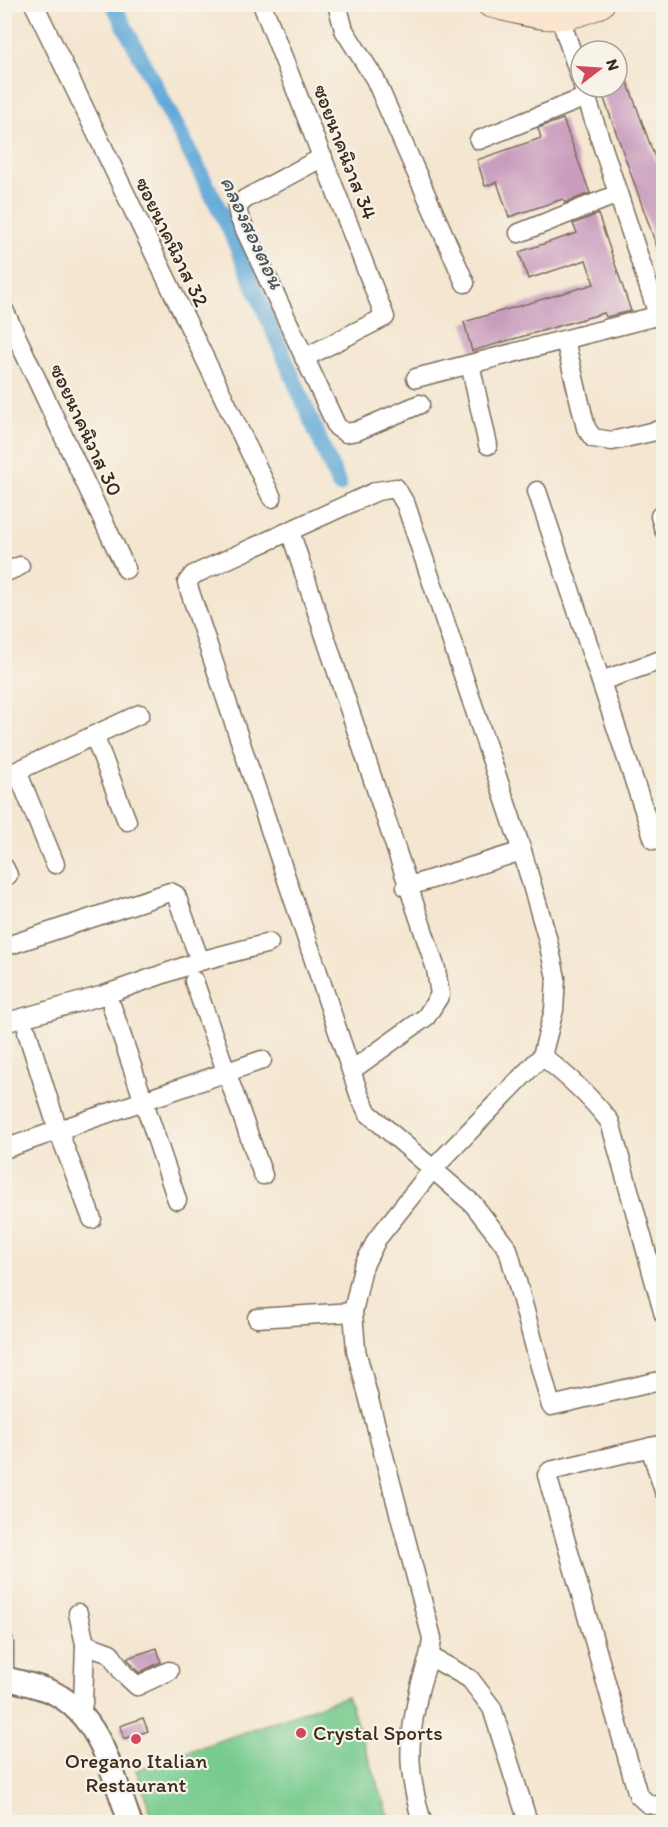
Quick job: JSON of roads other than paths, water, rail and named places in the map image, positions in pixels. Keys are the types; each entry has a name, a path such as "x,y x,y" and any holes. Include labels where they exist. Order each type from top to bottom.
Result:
{"main road":[{"path":"490,4 541,18 558,11 601,4"}],"street":[{"name":"ซอยนาคนิวาส 32","path":"34,4 272,498"},
{"name":"ซอยนาคนิวาส 34","path":"262,4 385,317 304,358"},
{"path":"337,4 344,30 375,79 465,283"},
{"path":"558,11 569,44"},
{"path":"479,140 569,95"},
{"path":"416,378 661,314 618,194 588,99"},
{"path":"323,157 245,199 237,207 239,218 337,427 346,433 357,431 420,404"},
{"path":"519,233 618,194"},
{"name":"ซอยนาคนิวาส 30","path":"4,310 126,569"},
{"path":"565,340 586,428 593,438 612,441 663,429"},
{"path":"470,364 488,445"},
{"path":"422,1822 412,1787 408,1754 420,1690 431,1656 432,1638 356,1350 353,1312 363,1268 377,1239 432,1170 542,1056 554,1010 556,978 547,937 522,851 406,505 396,488 377,491 193,574 187,583 360,1097 368,1113 432,1170 473,1204 508,1249 550,1405 556,1407 663,1380"},
{"path":"537,491 654,840"},
{"path":"290,531 406,887 436,969 440,996 426,1017 352,1070"},
{"path":"601,681 663,659"},
{"path":"55,864 11,774 140,714"},
{"path":"94,735 127,821"},
{"path":"406,887 522,851"},
{"path":"4,947 170,892 176,895 200,961"},
{"path":"4,1023 104,994 200,961 269,943"},
{"path":"194,981 263,1174"},
{"path":"112,1007 177,1200"},
{"path":"27,1032 58,1130 92,1219"},
{"path":"542,1056 585,1092 610,1122 663,1315"},
{"path":"4,1149 262,1060"},
{"path":"257,1318 353,1312"},
{"path":"663,1491 657,1446 550,1471 547,1475 638,1795 648,1804 663,1807"},
{"path":"78,1613 85,1644 81,1712"},
{"path":"4,1642 4,1671"},
{"path":"85,1644 110,1653 123,1673 137,1686 169,1671"},
{"path":"431,1656 470,1679 492,1708 528,1822"},
{"path":"4,1678 53,1693 81,1712 104,1750 130,1822"}],"waterway":[{"name":"คลองสองตอน","path":"113,4 228,226 339,485"}],"place":[{"name":"Crystal Sports","path":"301,1733"},
{"name":"Oregano Italian Restaurant","path":"136,1739"}]}
